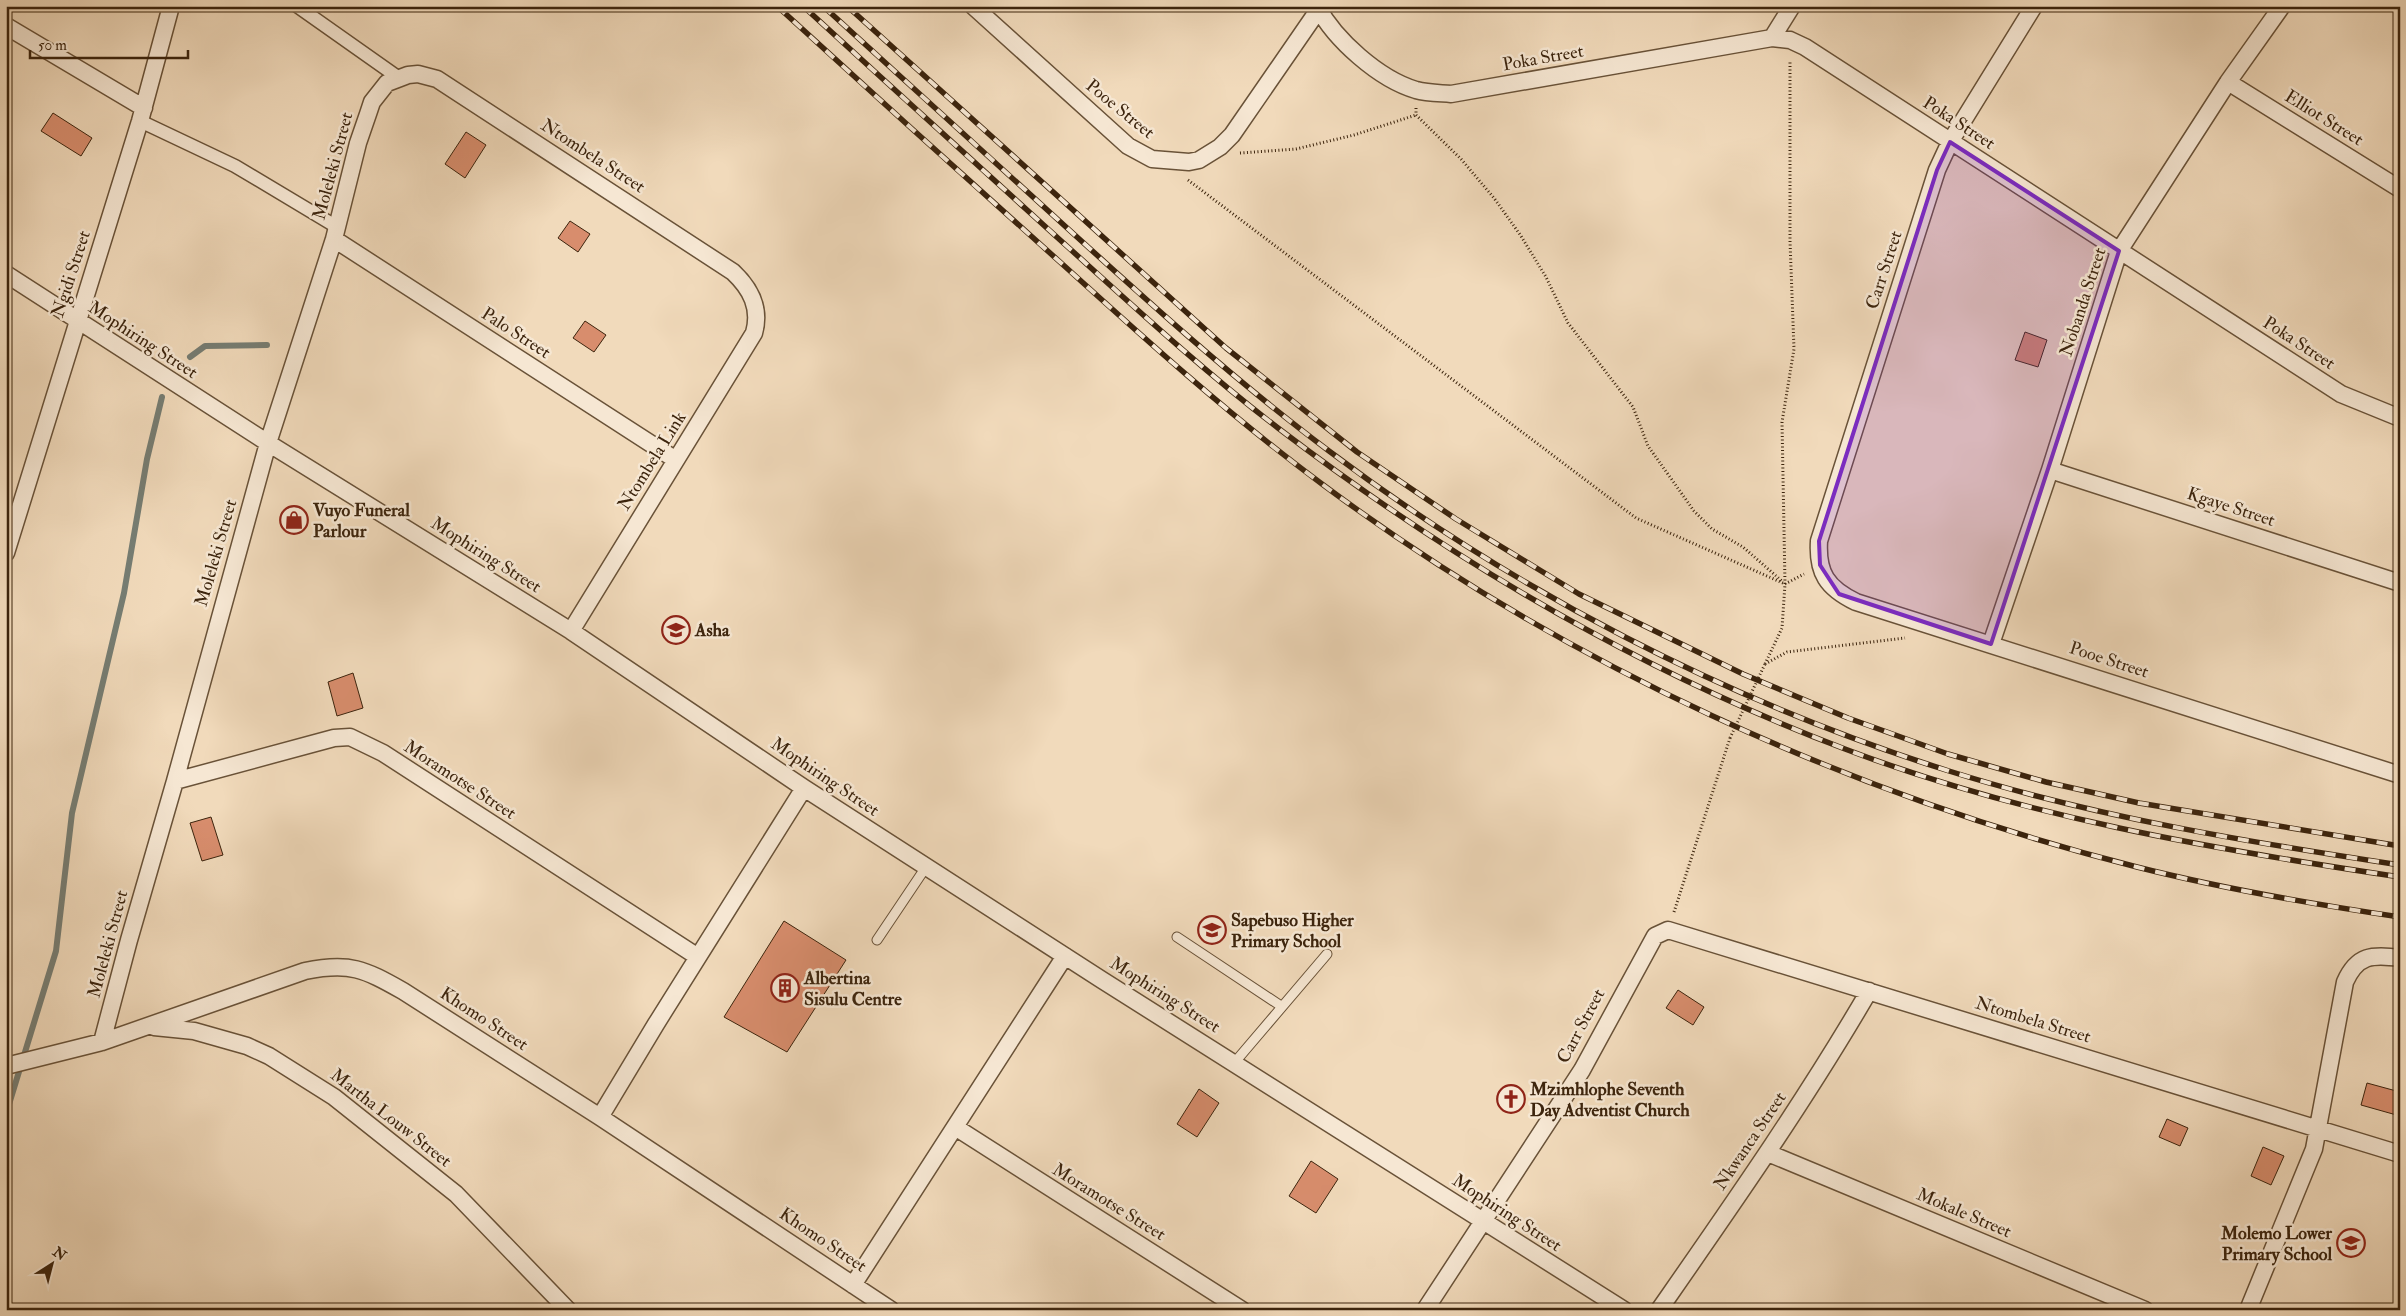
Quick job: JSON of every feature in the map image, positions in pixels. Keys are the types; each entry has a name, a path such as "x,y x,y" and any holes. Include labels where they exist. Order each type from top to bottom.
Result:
{"street":[{"name":"Ngidi Street","path":"6,554 10,514 77,321 142,114 171,6"},
{"path":"297,6 393,80"},
{"name":"Pooe Street","path":"973,6 1128,146 1152,159 1189,162 1209,155 1232,135 1318,8"},
{"path":"1772,38 1792,6"},
{"name":"Carr Street","path":"1820,565 1819,541 1937,170 1950,142 2034,6"},
{"name":"Nobanda Street","path":"1991,644 2050,470 2119,251 2228,82 2282,6"},
{"path":"1318,8 1334,32 1348,47 1368,63 1414,89"},
{"path":"6,26 142,114 235,166 336,233"},
{"name":"Poka Street","path":"1414,89 1451,94 1772,38 1790,40 1805,47 2341,394 2400,418"},
{"name":"Ntombela Street","path":"393,80 418,74 436,79 445,84 733,272 750,291 757,308"},
{"name":"Moleleki Street","path":"102,1042 128,940 175,781 268,443 336,233 358,143 372,102 393,80"},
{"name":"Elliot Street","path":"2228,82 2400,189"},
{"name":"Palo Street","path":"336,233 676,460"},
{"name":"Mophiring Street","path":"6,274 268,443 571,632 926,867 1624,1310"},
{"name":"Ntombela Link","path":"571,632 754,333 758,321 757,308"},
{"name":"Kgaye Street","path":"2050,470 2400,583"},
{"name":"Pooe Street","path":"1820,565 1830,586 1839,594 1856,602 2400,775"},
{"name":"Moramotse Street","path":"175,781 334,738 350,737 383,754 698,957"},
{"path":"600,1117 804,788"},
{"name":"Ntombela Street","path":"1661,933 1869,991 2400,1154"},
{"name":"Carr Street","path":"1425,1310 1582,1070 1616,1004 1661,933"},
{"path":"853,1285 1065,956"},
{"path":"2248,1310 2312,1157 2345,982 2350,972 2361,960 2370,956 2400,958"},
{"name":"Khomo Street","path":"6,1066 102,1042 305,971 332,966 354,968 371,973 404,991 600,1117 853,1285 873,1305 892,1310"},
{"name":"Nkwanca Street","path":"1659,1310 1768,1153 1840,1041 1869,991"},
{"name":"Martha Louw Street","path":"149,1026 194,1031 247,1046 269,1056 334,1097 456,1194 568,1310"},
{"name":"Moramotse Street","path":"955,1127 1242,1310"},
{"name":"Mokale Street","path":"1768,1153 2145,1310"}],"lane":[{"path":"877,940 926,867"},
{"path":"1177,937 1281,1006"},
{"path":"1235,1062 1326,954"}],"path":[{"path":"1661,933 1730,738 1782,628 1785,584 1782,422 1794,348 1790,240 1790,40"},
{"path":"1414,89 1416,115 1461,159 1521,236 1546,277 1568,323 1633,407 1648,446 1694,511 1712,529 1743,547 1785,584"},
{"path":"1209,155 1296,149 1354,135 1416,115"},
{"path":"1187,179 1636,518 1785,584"},
{"path":"1765,664 1787,652 1892,641 1917,636 1927,624"}],"highlighted area":[{"path":"1950,142 2119,251 1991,644 1839,594 1820,565 1819,541 1937,170"}],"building":[{"path":"53,113 92,138 81,156 41,131"},
{"path":"466,132 486,145 465,178 445,164"},
{"path":"570,221 590,234 578,252 558,238"},
{"path":"585,321 606,335 594,352 573,338"},
{"path":"2025,332 2047,340 2038,367 2015,360"},
{"path":"353,673 363,708 337,716 328,682"},
{"path":"211,817 223,855 202,861 190,823"},
{"name":"Albertina Sisulu Centre","path":"784,921 846,960 787,1052 724,1017"},
{"path":"1678,990 1704,1007 1693,1025 1666,1008"},
{"path":"2367,1083 2400,1092 2400,1116 2361,1105"},
{"path":"1199,1089 1219,1103 1197,1137 1177,1124"},
{"path":"2167,1119 2188,1128 2180,1146 2159,1137"},
{"path":"2263,1147 2284,1156 2271,1185 2251,1176"},
{"path":"1311,1161 1338,1179 1316,1213 1289,1196"}],"waterway":[{"path":"190,357 205,346 267,345"},
{"path":"6,1114 56,951 72,813 124,593 147,459 162,397"}],"railway":[{"path":"777,6 1124,320 1188,376 1288,458 1415,549 1511,609 1609,665 1711,715 1815,761 1921,801 2028,837 2137,867 2202,882 2334,907 2400,917"},
{"path":"803,6 1139,311 1249,406 1344,477 1411,523 1550,609 1695,685 1769,719 1913,773 1981,794 2119,828 2259,855 2400,877"},
{"path":"823,6 1122,278 1293,424 1400,502 1473,550 1548,595 1704,676 1866,743 1949,771 2060,802 2172,827 2400,865"},
{"path":"847,6 1226,348 1357,452 1456,519 1579,594 1743,674 1848,718 1948,754 2046,782 2139,803 2400,846"}],"place":[{"name":"Vuyo Funeral Parlour","path":"294,520"},
{"name":"Asha","path":"676,630"},
{"name":"Sapebuso Higher Primary School","path":"1212,930"},
{"name":"Albertina Sisulu Centre","path":"785,988"},
{"name":"Mzimhlophe Seventh Day Adventist Church","path":"1511,1099"},
{"name":"Molemo Lower Primary School","path":"2351,1243"}]}
